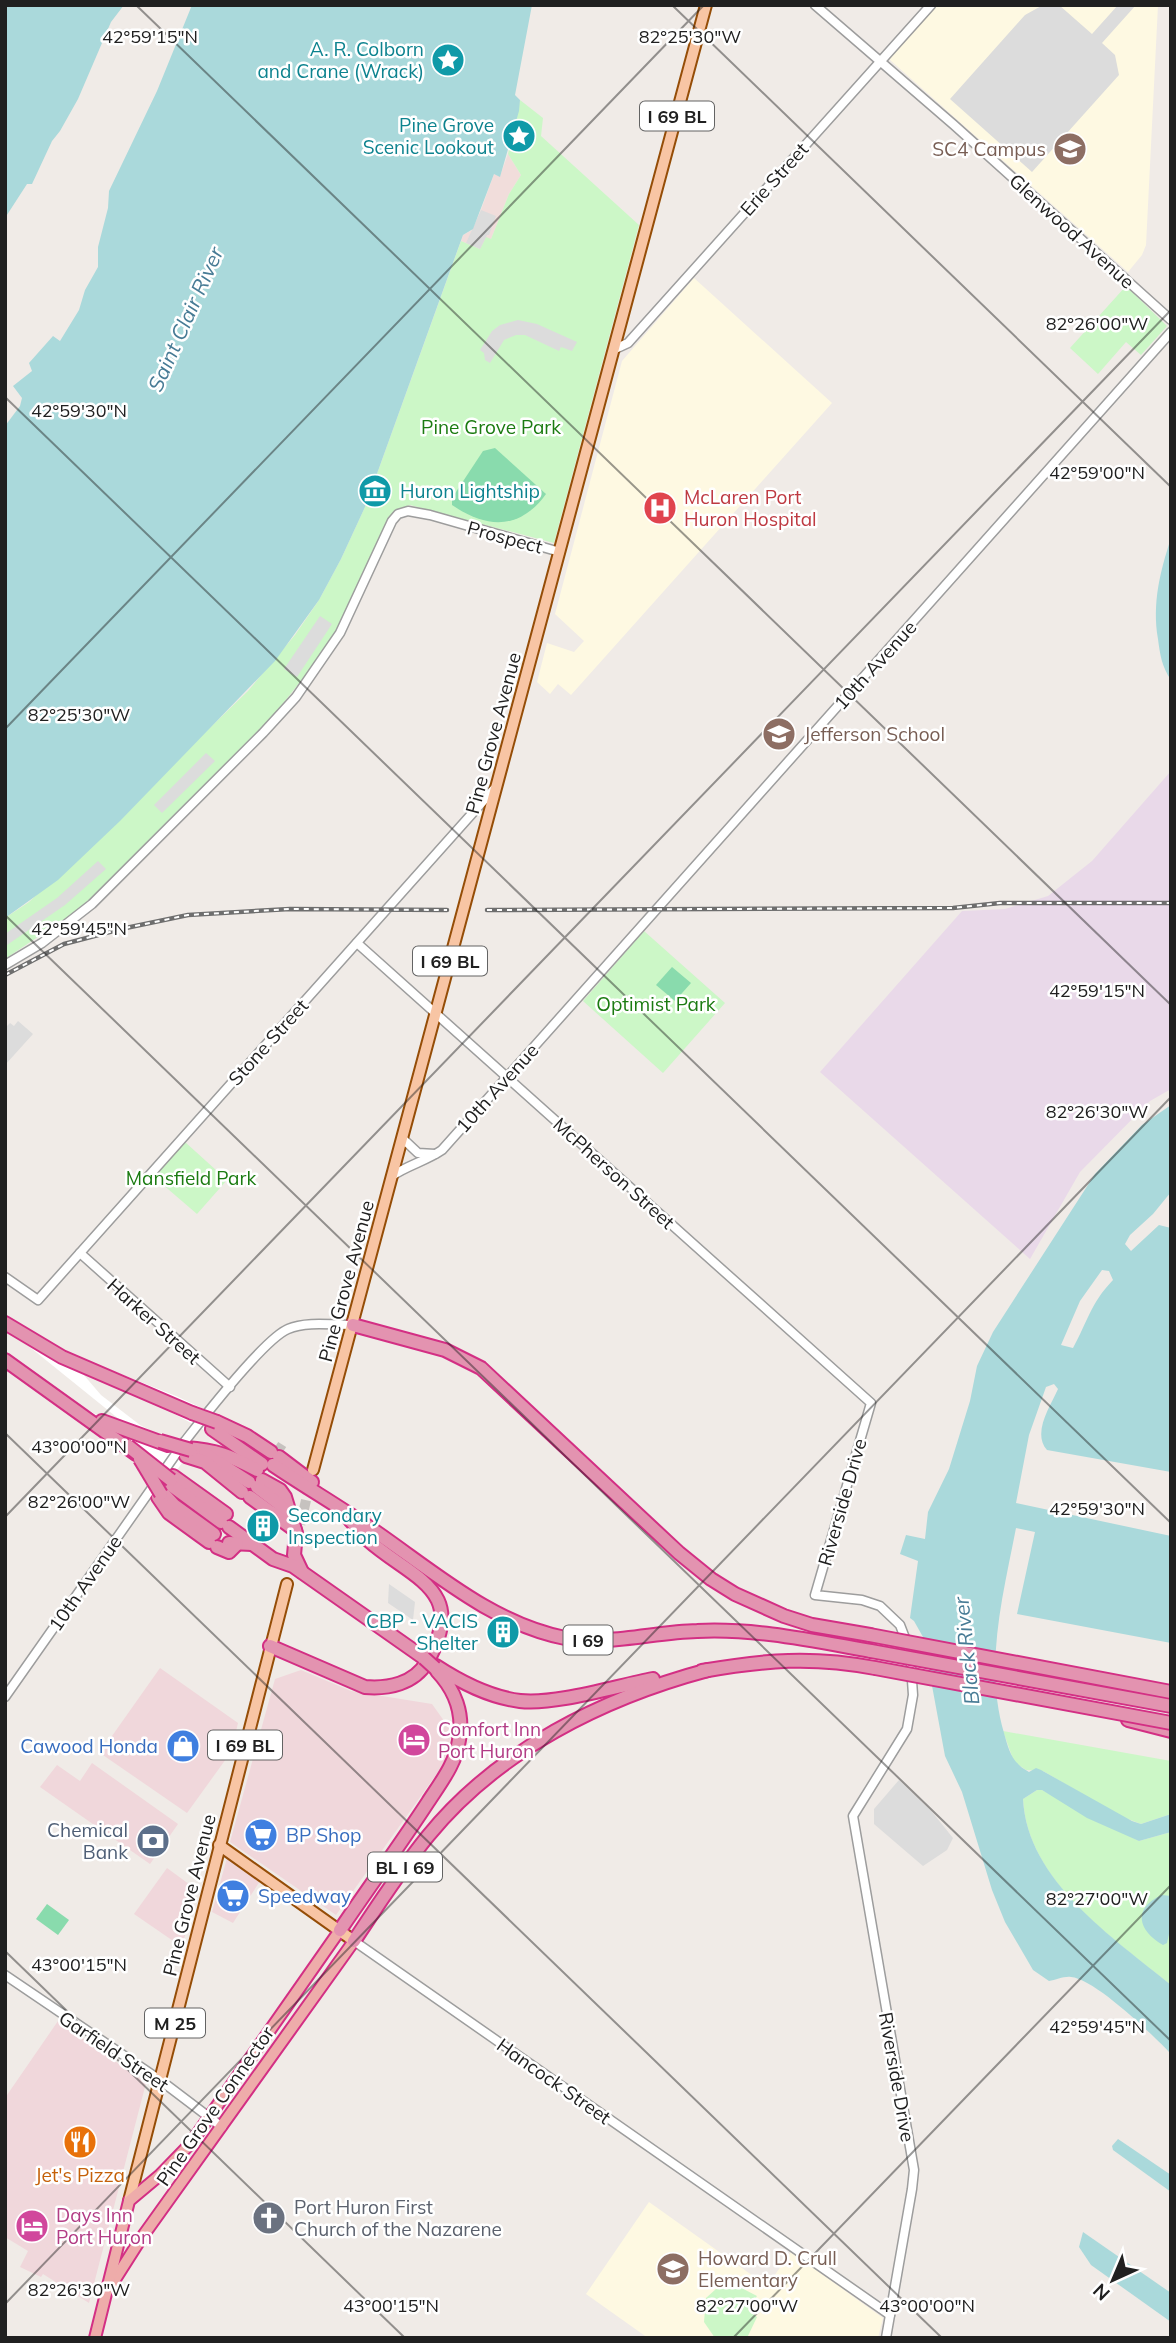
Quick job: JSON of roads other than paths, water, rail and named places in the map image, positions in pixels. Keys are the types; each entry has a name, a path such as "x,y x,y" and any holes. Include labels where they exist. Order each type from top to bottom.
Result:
{"highway":[{"name":"I 69","path":"5,1324 48,1350 187,1410 215,1425 263,1471 285,1497 295,1528 294,1555 305,1574"},
{"path":"353,1325 445,1350 481,1367 679,1553 726,1589 755,1604 792,1619 1171,1692"},
{"path":"5,1360 61,1399 143,1463 165,1487 231,1535 273,1559 290,1564 435,1667 473,1688 517,1700 540,1701 742,1663 780,1660 835,1662 1171,1723"},
{"name":"I 69","path":"61,1399 106,1423 191,1451 205,1462 263,1471"},
{"path":"215,1425 237,1431 263,1471 308,1474 327,1499 367,1539 425,1582 439,1609 439,1640 426,1664 418,1674 396,1685 381,1688 355,1684 270,1646"},
{"name":"I 69","path":"191,1451 205,1449 227,1454 327,1499 486,1607 524,1626 569,1639 593,1640 689,1631 735,1631 794,1637 1171,1706"},
{"path":"143,1463 165,1487 169,1513 231,1535"},
{"name":"I 69","path":"263,1471 292,1527 295,1528"},
{"path":"340,1930 413,1826 451,1765 460,1739 460,1719 457,1702 435,1667"},
{"name":"BL I 69","path":"354,1941 426,1838 463,1800 521,1753 584,1715 648,1687 708,1670"},
{"path":"1063,1704 1171,1731"},
{"name":"Pine Grove Connector","path":"129,2201 173,2163 209,2117 340,1930"},
{"name":"Pine Grove Connector","path":"107,2293 140,2240 354,1941"},
{"name":"Pine Grove Avenue","path":"95,2338 129,2201"}],"main road":[{"name":"Pine Grove Avenue","path":"313,1471 706,5"},
{"name":"Pine Grove Avenue","path":"129,2201 287,1584"},
{"name":"Hancock Street","path":"219,1844 354,1941"}],"street":[{"name":"Glenwood Avenue","path":"815,5 954,125 1171,320"},
{"name":"Erie Street","path":"614,349 628,343 931,5"},
{"name":"10th Avenue","path":"393,1176 407,1166 438,1153 508,1077 1171,331"},
{"name":"Prospect","path":"5,965 43,943 92,904 287,707 340,633 388,527 398,514 415,511 560,552"},
{"name":"Stone Street","path":"5,1277 38,1300 498,784"},
{"name":"McPherson Street","path":"357,943 872,1403"},
{"path":"402,1138 418,1153 438,1153"},
{"name":"Harker Street","path":"80,1254 230,1387"},
{"name":"10th Avenue","path":"5,1697 185,1441 271,1341 283,1331 303,1326 353,1325"},
{"name":"Riverside Drive","path":"872,1403 815,1595 867,1601 885,1609 903,1630 911,1661 913,1701 905,1733 853,1816 914,2169 886,2338"},
{"name":"Hancock Street","path":"354,1941 890,2315"},
{"name":"Garfield Street","path":"5,1975 160,2080 222,2127"}],"water":[{"path":"5,5 124,5 111,22 78,99 52,141 32,184 27,184 5,218"},
{"name":"Saint Clair River","path":"192,5 532,5 515,95 520,100 519,111 500,177 494,174 473,229 463,235 365,507 319,600 275,661 120,821 58,880 5,918 5,426 20,406 22,398 13,386 32,371 29,363 53,336 60,341 79,310 85,290 98,267 98,247 108,208 109,191 157,91"},
{"path":"1171,538 1171,680 1161,656 1156,613 1160,575"},
{"name":"Black River","path":"1171,1105 1171,1192 1153,1214 1130,1235 1125,1244 1131,1251 1159,1225 1171,1228 1171,1472 1047,1450 1041,1436 1047,1412 1058,1389 1054,1384 1046,1387 1029,1435 1016,1503 1171,1536 1171,1643 1017,1614 1035,1532 1016,1528 1001,1605 996,1682 1004,1733 1012,1756 1023,1768 1029,1772 1036,1768 1041,1770 1141,1824 1171,1814 1171,1832 1139,1841 1087,1818 1042,1790 1037,1790 1023,1799 1028,1829 1040,1856 1057,1881 1100,1927 1171,1985 1171,2054 1123,2009 1094,1987 1071,1977 1049,1981 1033,1970 1005,1922 992,1890 962,1792 945,1756 923,1637 910,1618 918,1561 900,1554 906,1535 925,1539 928,1512 949,1469 970,1401 977,1366 993,1332 1095,1174 1142,1125","holes":["1102,1270 1109,1271 1113,1280 1094,1305 1073,1348 1061,1345 1080,1301"]},
{"path":"1162,1895 1171,1896 1171,1934 1163,1945 1148,1933 1142,1920 1146,1906"},
{"path":"1118,2139 1171,2175 1171,2192 1113,2150 1112,2146"},
{"path":"1083,2232 1171,2293 1171,2322 1091,2265 1079,2247"}],"tunnel":[{"path":"275,1447 283,1452"},
{"path":"297,1539 310,1483"}],"railway":[{"path":"487,910 953,908 1000,903 1171,903"},
{"path":"5,975 64,944 188,915 290,909 447,910"}],"place":[{"name":"A. R. Colborn and Crane (Wrack)","path":"448,60"},
{"name":"Pine Grove Scenic Lookout","path":"519,136"},
{"name":"SC4 Campus","path":"1070,149"},
{"name":"Huron Lightship","path":"375,491"},
{"name":"McLaren Port Huron Hospital","path":"660,508"},
{"name":"Jefferson School","path":"779,734"},
{"name":"Secondary Inspection","path":"263,1526"},
{"name":"CBP - VACIS Shelter","path":"503,1632"},
{"name":"Comfort Inn Port Huron","path":"414,1740"},
{"name":"Cawood Honda","path":"183,1746"},
{"name":"BP Shop","path":"261,1835"},
{"name":"Chemical Bank","path":"153,1841"},
{"name":"Speedway","path":"233,1896"},
{"name":"Jet's Pizza","path":"80,2142"},
{"name":"Port Huron First Church of the Nazarene","path":"269,2218"},
{"name":"Days Inn Port Huron","path":"32,2226"},
{"name":"Howard D. Crull Elementary","path":"673,2269"}],"park label":[{"name":"Pine Grove Park","path":"491,427"},
{"name":"Optimist Park","path":"656,1004"},
{"name":"Mansfield Park","path":"191,1178"}]}
